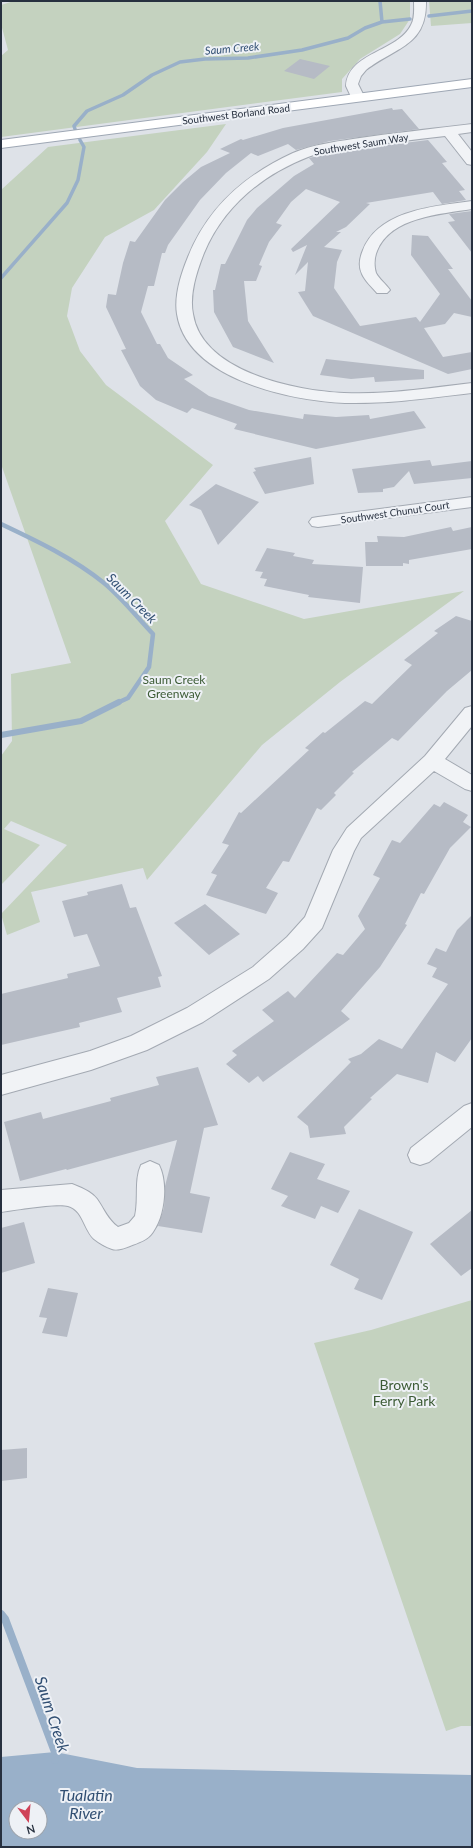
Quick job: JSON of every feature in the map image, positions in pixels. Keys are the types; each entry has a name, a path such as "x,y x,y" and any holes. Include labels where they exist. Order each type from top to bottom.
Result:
{"main road":[{"name":"Southwest Borland Road","path":"1,144 472,83"}],"street":[{"path":"358,98 352,84 355,77 364,65 402,42 411,34 418,22 420,1"},
{"name":"Southwest Saum Way","path":"472,128 362,142 299,156 261,176 239,191 228,201 212,221 200,242 191,269 184,304 185,315 189,327 195,337 213,358 244,376 282,389 315,396 345,398 472,388"},
{"path":"448,131 472,161"},
{"path":"382,290 369,272 367,260 370,246 385,229 427,212 472,205"},
{"name":"Southwest Chunut Court","path":"318,522 472,502"},
{"path":"1,1085 91,1060 139,1043 195,1015 261,973 295,943 314,922 344,850 354,833 432,761 472,714"},
{"path":"432,761 472,784"},
{"path":"420,1155 472,1113"},
{"path":"1,1201 72,1195 87,1205 102,1230 115,1239 128,1237 143,1229 150,1211 150,1172"}],"green space":[{"path":"14,1 410,1 410,19 400,34 360,59 342,79 342,92 1,137 1,56 8,50 1,24 1,5"},
{"path":"429,1 472,1 472,23 431,26"},
{"name":"Saum Creek Greenway","path":"226,124 207,152 154,210 105,237 72,288 67,316 80,351 106,385 213,465 165,521 201,584 304,619 464,591 340,682 262,745 147,880 143,868 31,892 40,922 7,935 1,914 67,845 11,821 4,829 40,845 1,885 1,756 12,741 11,674 71,663 1,464 1,190 48,147"},
{"name":"Brown's Ferry Park","path":"472,1300 472,1726 461,1726 446,1731 314,1343 371,1330"}],"water":[{"name":"Tualatin River","path":"55,1752 137,1768 472,1775 472,1847 1,1847 1,1757"}],"building":[{"path":"300,59 330,66 314,79 284,71"},
{"path":"392,108 393,110 402,109 419,129 330,141 296,150 288,144 258,156 251,153 226,173 200,200 168,245 165,253 162,253 154,286 148,286 141,312 157,344 160,344 168,358 193,375 184,379 209,396 249,410 303,419 304,414 336,417 369,415 370,419 414,411 426,428 316,449 234,429 237,424 192,408 187,413 156,400 140,386 121,350 126,349 106,307 108,294 116,295 123,263 130,241 135,242 165,200 183,182 201,167 230,153 220,149 241,139 243,140 283,128"},
{"path":"428,140 447,162 442,163 465,190 459,191 466,200 442,204 433,192 366,203 370,204 346,227 336,232 341,232 324,247 342,250 337,262 334,288 360,326 416,317 420,322 440,294 411,255 412,235 428,236 453,269 448,269 472,301 472,317 454,313 445,324 424,328 443,357 472,352 472,369 448,374 313,316 298,292 305,291 308,262 295,275 307,245 293,252 291,249 340,202 306,189 291,202 276,223 282,225 269,242 259,265 262,266 256,281 244,281 248,321 274,363 233,347 214,312 213,290 215,290 221,264 225,264 247,220 257,208 294,176 314,164 309,158 340,151"},
{"path":"472,211 472,253 448,222 455,221 449,214"},
{"path":"326,359 424,370 424,379 375,382 374,377 351,379 320,375"},
{"path":"311,457 314,484 265,494 253,472 256,471 254,468"},
{"path":"430,460 432,466 472,461 472,478 414,484 409,471 394,487 383,489 383,492 358,493 352,469"},
{"path":"216,484 259,502 218,545 201,510 189,505"},
{"path":"451,527 453,531 472,527 472,549 409,560 409,564 403,563 403,566 366,566 365,542 378,542 377,536 404,537"},
{"path":"267,548 295,553 293,556 314,560 312,564 363,567 360,603 308,597 309,595 264,586 267,579 260,578 263,572 255,571"},
{"path":"456,616 472,621 472,670 447,691 398,741 392,738 352,772 354,773 334,793 336,795 321,810 317,808 289,862 283,861 266,888 278,893 266,914 206,895 217,875 211,873 229,845 222,843 239,812 241,813 309,750 305,748 323,732 325,733 365,701 372,704 412,665 404,660 438,633 434,631"},
{"path":"444,802 468,815 463,822 471,827 450,848 424,894 421,893 405,924 407,925 380,967 341,1011 350,1019 263,1082 258,1076 249,1083 226,1064 237,1055 232,1051 274,1021 262,1010 288,991 295,998 337,953 343,955 365,929 358,916 380,878 373,875 392,840 400,843 434,804 440,807"},
{"path":"122,884 130,908 136,907 162,976 158,977 161,987 117,998 122,1012 79,1023 80,1027 1,1045 1,994 68,978 67,974 100,966 87,934 74,937 62,901 88,895 87,892"},
{"path":"205,904 240,934 209,955 174,923"},
{"path":"472,915 472,1038 455,1062 436,1052 428,1083 397,1074 370,1098 372,1099 344,1127 346,1134 310,1138 308,1126 297,1117 351,1062 348,1059 361,1054 379,1039 402,1049 448,984 432,977 437,968 427,964 436,948 446,952 457,930"},
{"path":"198,1067 218,1125 204,1128 190,1193 210,1197 202,1233 158,1226 164,1208 165,1186 177,1140 67,1170 66,1169 20,1181 4,1122 41,1112 43,1119 111,1101 110,1098 159,1085 156,1077"},
{"path":"290,1152 325,1164 317,1179 350,1191 338,1213 321,1206 315,1219 281,1206 288,1196 271,1189"},
{"path":"359,1209 413,1232 382,1300 354,1289 359,1279 330,1265"},
{"path":"472,1210 472,1268 461,1276 430,1244"},
{"path":"24,1222 35,1263 1,1273 1,1228"},
{"path":"48,1288 78,1293 67,1337 42,1333 47,1318 39,1317"},
{"path":"27,1448 27,1478 1,1481 1,1450"}],"waterway":[{"path":"380,1 382,22"},
{"name":"Saum Creek","path":"429,16 472,11"},
{"name":"Saum Creek","path":"382,22 410,19"},
{"name":"Saum Creek","path":"75,129 74,126 87,111 123,95 152,75 180,62 205,59 248,58 302,50 348,38 365,28 382,22"},
{"name":"Saum Creek","path":"1,278 67,203 78,180 84,147 80,140"},
{"name":"Saum Creek","path":"1,524 54,550 92,574 117,595 153,634 149,667 128,698 117,703"},
{"name":"Saum Creek","path":"1,735 81,721 117,703"},
{"name":"Saum Creek","path":"1,1614 5,1619 55,1752 55,1760"}]}
